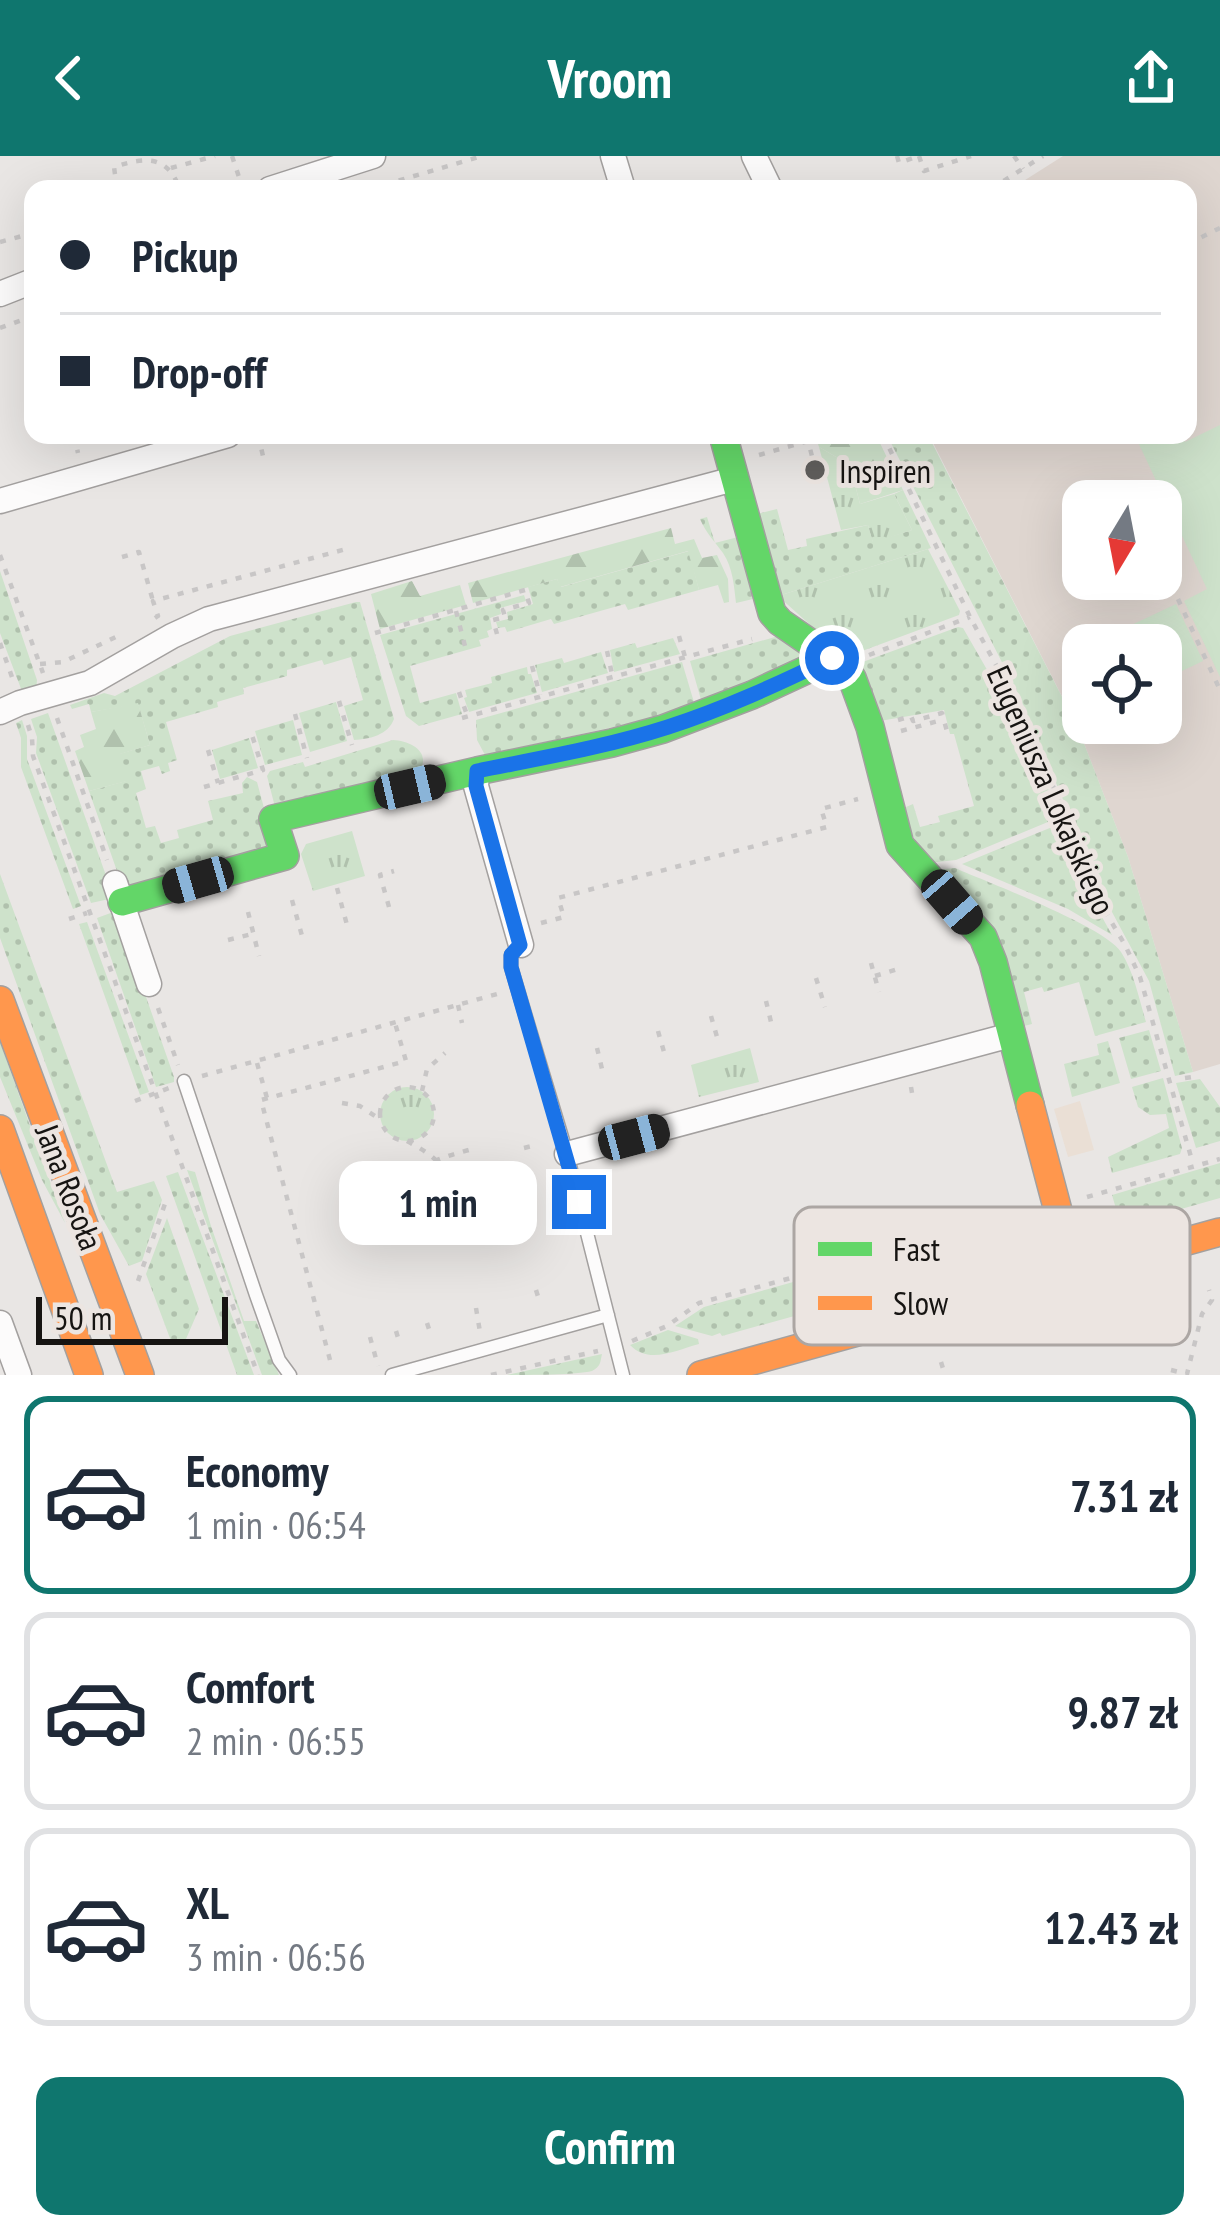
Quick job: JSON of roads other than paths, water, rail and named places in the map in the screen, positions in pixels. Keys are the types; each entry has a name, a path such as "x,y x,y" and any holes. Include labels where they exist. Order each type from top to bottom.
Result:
{"street":[{"path":"298,180 373,156"},
{"path":"0,501 197,444"},
{"path":"725,444 772,613 836,662 858,688 887,791 895,847 983,937 1058,1207"},
{"path":"10,707 90,683 209,619 734,479"},
{"path":"149,984 118,892 285,856 274,819 663,729 836,662"},
{"path":"477,771 476,786 518,938"},
{"name":"Jana Rosoła","path":"0,1000 140,1375"},
{"path":"567,1154 1011,1035"},
{"name":"Jana Rosoła","path":"0,1129 89,1375"},
{"path":"1190,1240 1220,1232"},
{"path":"0,1323 19,1375"},
{"path":"701,1375 761,1367 833,1345"}],"lane":[{"path":"518,938 511,967 567,1154 623,1375"},
{"path":"184,1082 279,1360 290,1375"},
{"path":"392,1375 608,1316"}],"place":[{"name":"Inspiren","path":"815,470"}]}
